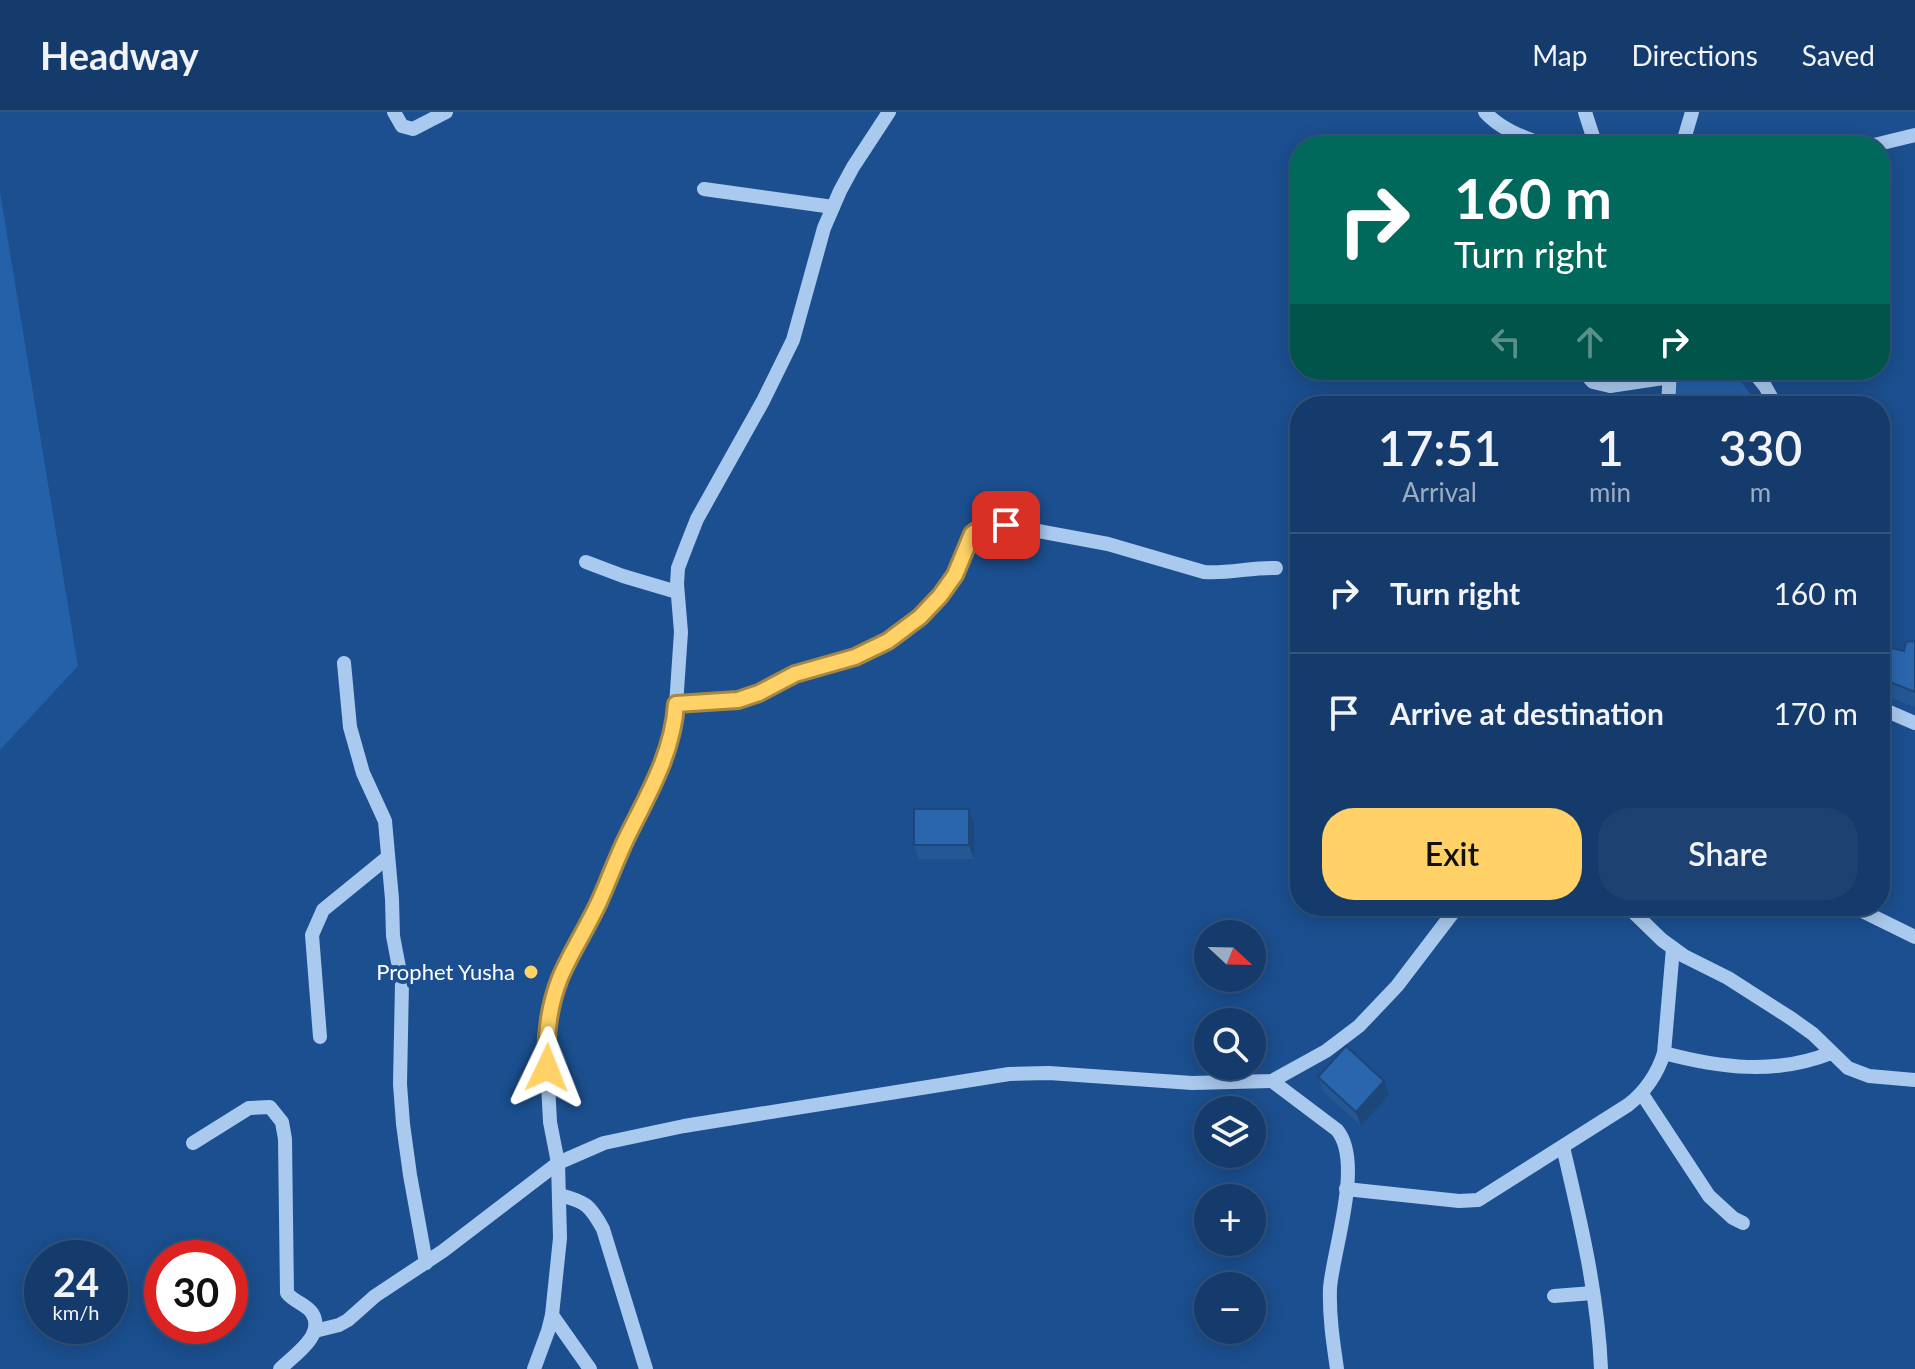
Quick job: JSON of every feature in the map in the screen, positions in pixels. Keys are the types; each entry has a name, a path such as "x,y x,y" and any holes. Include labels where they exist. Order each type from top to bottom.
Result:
{"street":[{"path":"394,112 402,126 413,129 446,112"},
{"path":"534,1369 552,1315 559,1254 560,1195 550,1122 546,1045 554,997 560,978 599,903 669,744 675,720 681,632 678,568 697,519 793,340 813,263 833,207 853,167 889,112"},
{"path":"1485,112 1520,136"},
{"path":"1585,112 1593,136"},
{"path":"1685,136 1692,112"},
{"path":"1890,141 1915,135"},
{"path":"704,189 833,207"},
{"path":"1591,380 1610,386 1638,380"},
{"path":"676,704 738,700 795,674 855,657 888,641 920,617 940,596 955,575 972,534 987,526 1006,525 1108,544 1204,572 1276,568"},
{"path":"586,562 677,592"},
{"path":"344,663 350,727 363,773 385,821 393,936 402,983 400,1084 403,1124 426,1263"},
{"path":"1890,712 1915,723"},
{"path":"320,1037 312,935 323,910 388,857"},
{"path":"315,1331 348,1320 375,1296 426,1263 558,1163 604,1143 684,1126 1009,1074 1049,1073 1192,1083 1272,1081 1326,1051 1359,1026 1397,986 1450,916"},
{"path":"1637,916 1673,948 1770,1004 1813,1034 1848,1068 1869,1076 1915,1080"},
{"path":"1872,916 1915,937"},
{"path":"1346,1189 1459,1201 1478,1200 1642,1094 1660,1067 1664,1053 1673,948"},
{"path":"1664,1053 1696,1062 1742,1067 1786,1066 1809,1062 1831,1053"},
{"path":"1272,1081 1344,1138 1348,1160 1345,1207 1330,1288 1337,1369"},
{"path":"1642,1094 1709,1196 1743,1223"},
{"path":"193,1143 249,1108 270,1107 282,1122 285,1139 287,1293 309,1309 316,1324 306,1344 280,1369"},
{"path":"1563,1147 1585,1245 1601,1369"},
{"path":"560,1195 582,1201 603,1229 646,1369"},
{"path":"1554,1296 1593,1293"},
{"path":"552,1315 590,1369"}],"shaded area":[{"path":"0,192 78,666 0,750"},
{"path":"1677,380 1739,380 1752,396 1675,396"}],"building":[{"path":"1915,641 1915,692 1890,682 1890,648 1904,651 1906,642"},
{"path":"914,809 969,809 969,845 914,845"},
{"path":"1346,1046 1384,1081 1356,1112 1318,1077"}],"place":[{"name":"Prophet Yusha","path":"531,972"}],"route":[{"path":"547,1068 548,1023 560,978 599,903 657,776 669,744 676,704 738,700 795,674 855,657 888,641 920,617 940,596 955,575 972,534 987,526 1006,525"}]}
